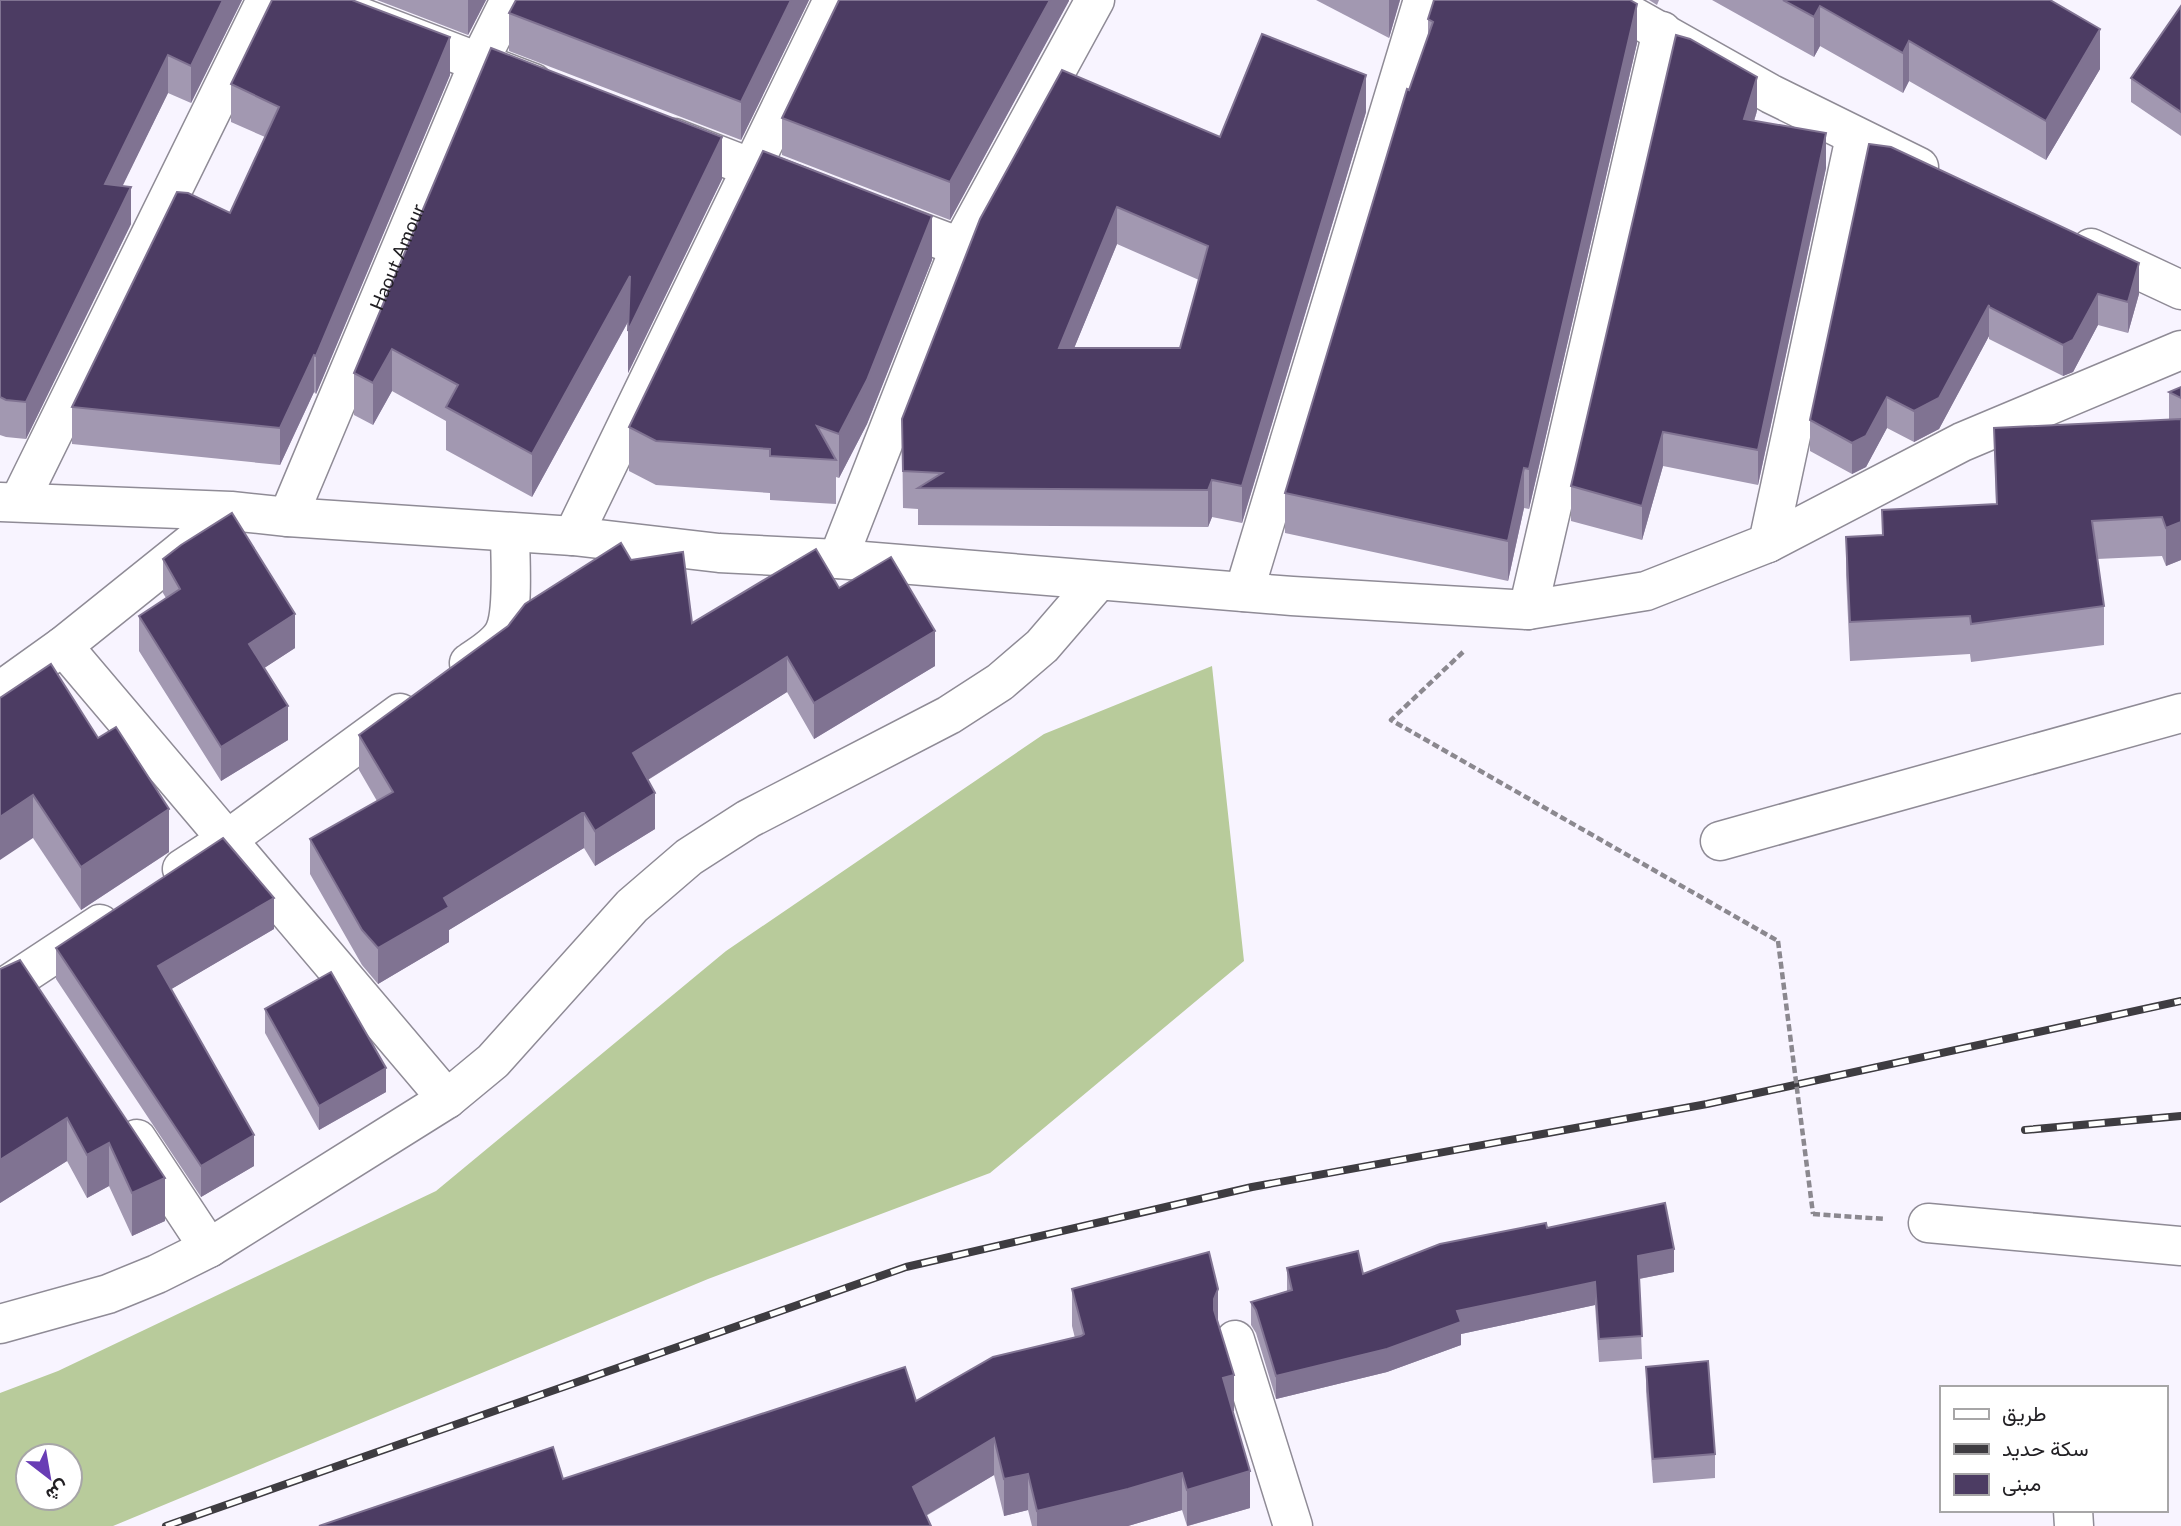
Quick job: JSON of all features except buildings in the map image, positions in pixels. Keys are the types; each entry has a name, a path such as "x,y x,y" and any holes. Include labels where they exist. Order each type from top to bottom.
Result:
{"street":[{"path":"266,0 10,502 231,511 573,536 719,553 838,559 1244,592 1518,610 1646,591 1768,543 1962,442 2181,350"},
{"path":"316,0 570,98"},
{"name":"Haout Amour","path":"288,517 480,62 510,0"},
{"path":"573,536 833,0"},
{"path":"838,559 960,247 1095,0"},
{"path":"1244,592 1423,0"},
{"path":"1604,0 1662,30 1772,94 1955,184"},
{"path":"1518,610 1662,30"},
{"path":"648,128 960,247"},
{"path":"1768,543 1855,137"},
{"path":"2056,231 2181,290"},
{"path":"0,691 63,646 231,511"},
{"path":"22,986 138,898 228,839 495,644 505,631 509,612 510,532"},
{"path":"0,1324 108,1294 157,1274 209,1248 447,1099 493,1060 632,906 690,857 748,820 949,715 1000,682 1042,646 1098,581"},
{"path":"63,646 447,1099"},
{"path":"1720,841 2181,713"},
{"path":"118,1111 209,1248"},
{"path":"1928,1223 2181,1246"},
{"path":"1236,1340 1293,1526"}],"path":[{"path":"1518,610 1391,720 1777,941 1813,1214 1928,1223"}],"green space":[{"path":"1212,666 1244,961 990,1173 708,1279 113,1526 0,1526 0,1393 58,1371 436,1191 726,951 1044,734"}],"railway":[{"path":"166,1526 906,1267 1252,1187 1707,1104 2181,1001"},
{"path":"2025,1130 2181,1116"}]}
